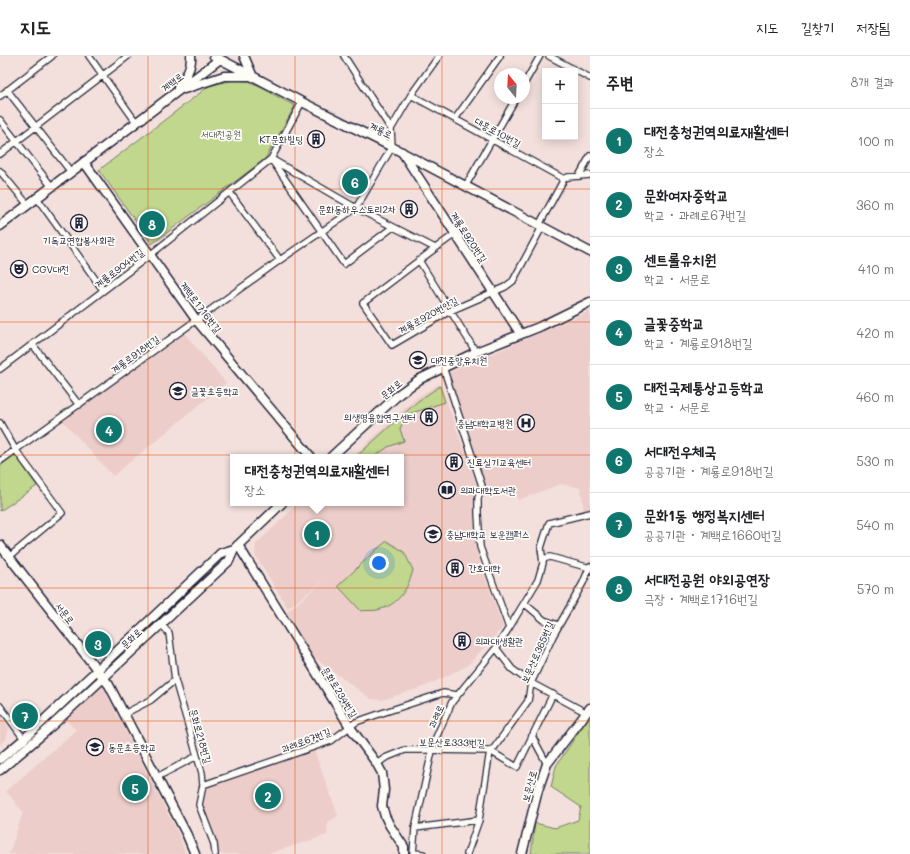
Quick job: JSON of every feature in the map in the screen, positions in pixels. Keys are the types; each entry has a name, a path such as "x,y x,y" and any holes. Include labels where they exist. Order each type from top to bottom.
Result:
{"main road":[{"path":"176,92 189,70 191,56"},
{"path":"176,92 224,76 253,77 244,56"},
{"name":"계백로","path":"1,223 38,198 220,57"},
{"name":"계룡로","path":"220,57 253,77 466,185 590,252"},
{"name":"계룡로920번길","path":"402,152 520,334"},
{"name":"계백로1716번길","path":"84,162 197,321 308,454"},
{"name":"문화로","path":"334,454 399,394 420,379 476,352 539,327 590,302"},
{"name":"문화로","path":"0,759 24,739 221,554 236,547 279,506"},
{"name":"서문로","path":"0,546 103,677 157,777 187,835 195,854"},
{"name":"문화로","path":"0,770 24,750 229,561 236,547"},
{"name":"문화로234번길","path":"236,547 350,727 377,764 382,774 384,790 382,806 390,826 404,847 404,854"},
{"name":"보문산로","path":"522,854 538,790 547,764 588,710"}],"street":[{"path":"0,96 52,56"},
{"path":"89,56 136,122"},
{"path":"0,154 128,56"},
{"path":"344,56 391,129 392,147"},
{"path":"391,129 411,95 439,56"},
{"path":"455,119 500,56"},
{"path":"530,74 540,56"},
{"path":"549,56 590,78"},
{"path":"7,90 71,172"},
{"name":"대흥로10번길","path":"411,95 564,179"},
{"name":"계룡로904번길","path":"0,369 150,255 271,159 302,102"},
{"path":"466,185 512,104"},
{"path":"0,120 52,187"},
{"name":"계룡로918번길","path":"0,461 280,260 356,208 392,147"},
{"path":"579,176 590,156"},
{"path":"271,159 356,208 435,248"},
{"path":"271,159 344,264 393,227"},
{"path":"0,171 28,205"},
{"path":"541,226 564,179 590,175"},
{"path":"230,193 280,260"},
{"path":"38,198 103,290"},
{"name":"계룡로920번안길","path":"455,234 435,248 420,262 363,303 392,345 450,311 505,287 513,281 541,226"},
{"path":"420,262 476,352"},
{"path":"33,345 79,405"},
{"path":"443,367 482,486 478,498 480,547 509,628"},
{"path":"0,423 15,449 62,513 9,557"},
{"name":"과례로","path":"414,853 415,828 434,742 452,702 496,648 538,580 543,564 541,548 549,523 590,513"},
{"name":"보문산로365번길","path":"490,751 494,748 528,701 531,683 558,625 583,583 590,567 550,557 543,558"},
{"path":"524,603 544,620 558,625"},
{"name":"문화로218번길","path":"161,624 169,633 176,680 202,773 203,785 199,805 214,844 214,854"},
{"name":"보문산로","path":"496,648 512,669 531,683 588,710"},
{"path":"124,714 151,700 176,680"},
{"name":"과례로67번길","path":"203,785 332,742 356,722 443,693 457,695"},
{"name":"보문산로333번길","path":"377,764 385,758 405,750 490,751 517,767 553,694"},
{"path":"0,706 24,739 24,750"},
{"path":"532,736 547,764"},
{"path":"467,854 479,820 490,751"},
{"path":"157,777 197,756"},
{"path":"415,828 479,820"},
{"path":"414,853 423,854"}],"shaded area":[{"name":"충남대학교병원","path":"590,311 590,510 584,512 581,488 561,484 518,500 514,488 488,497 446,374"},
{"path":"185,334 226,383 113,476 61,419"},
{"name":"충남대학교 보운캠퍼스","path":"439,384 441,386 476,483 474,524 475,543 478,557 503,627 467,666 426,686 382,700 371,699 312,656 287,612 327,578 288,608 255,555 256,544 296,506 404,506 404,454 355,454 416,398"},
{"path":"102,685 180,837 185,854 9,854 23,812 6,791 76,730 64,718"},
{"path":"0,715 9,727 6,739 0,745"},
{"path":"314,750 338,816 328,822 327,835 267,854 219,854 203,806 207,787"}],"green space":[{"name":"서대전공원","path":"233,80 249,81 295,106 265,159 152,244 99,170 209,86"},
{"path":"440,386 445,402 406,415 400,429 404,441 388,447 378,454 359,454 418,401"},
{"path":"15,455 37,486 0,511 0,466"},
{"path":"387,541 404,552 413,570 411,577 401,596 391,605 377,610 361,611 338,586"},
{"path":"590,718 590,854 531,854 535,823 555,828 578,820 581,807 551,787 556,766 580,730"}],"place":[{"name":"KT문화빌딩","path":"316,139"},
{"name":"서대전우체국","path":"355,182"},
{"name":"문화동하우스토리2차","path":"409,209"},
{"name":"기독교연합봉사회관","path":"79,223"},
{"name":"서대전공원 야외공연장","path":"152,224"},
{"name":"CGV대전","path":"19,269"},
{"name":"대전중앙유치원","path":"418,360"},
{"name":"글꽃초등학교","path":"178,391"},
{"name":"의생명융합연구센터","path":"429,417"},
{"name":"충남대학교병원","path":"526,423"},
{"name":"글꽃중학교","path":"109,430"},
{"name":"진료실기교육센터","path":"454,462"},
{"name":"의과대학도서관","path":"447,490"},
{"name":"대전충청권역의료재활센터","path":"317,534"},
{"name":"충남대학교 보운캠퍼스","path":"433,534"},
{"name":"간호대학","path":"455,568"},
{"name":"의과대생활관","path":"462,641"},
{"name":"센트롤유치원","path":"98,644"},
{"name":"문화1동 행정복지센터","path":"25,716"},
{"name":"동문초등학교","path":"95,747"},
{"name":"대전국제통상고등학교","path":"135,788"},
{"name":"문화여자중학교","path":"268,796"}]}
